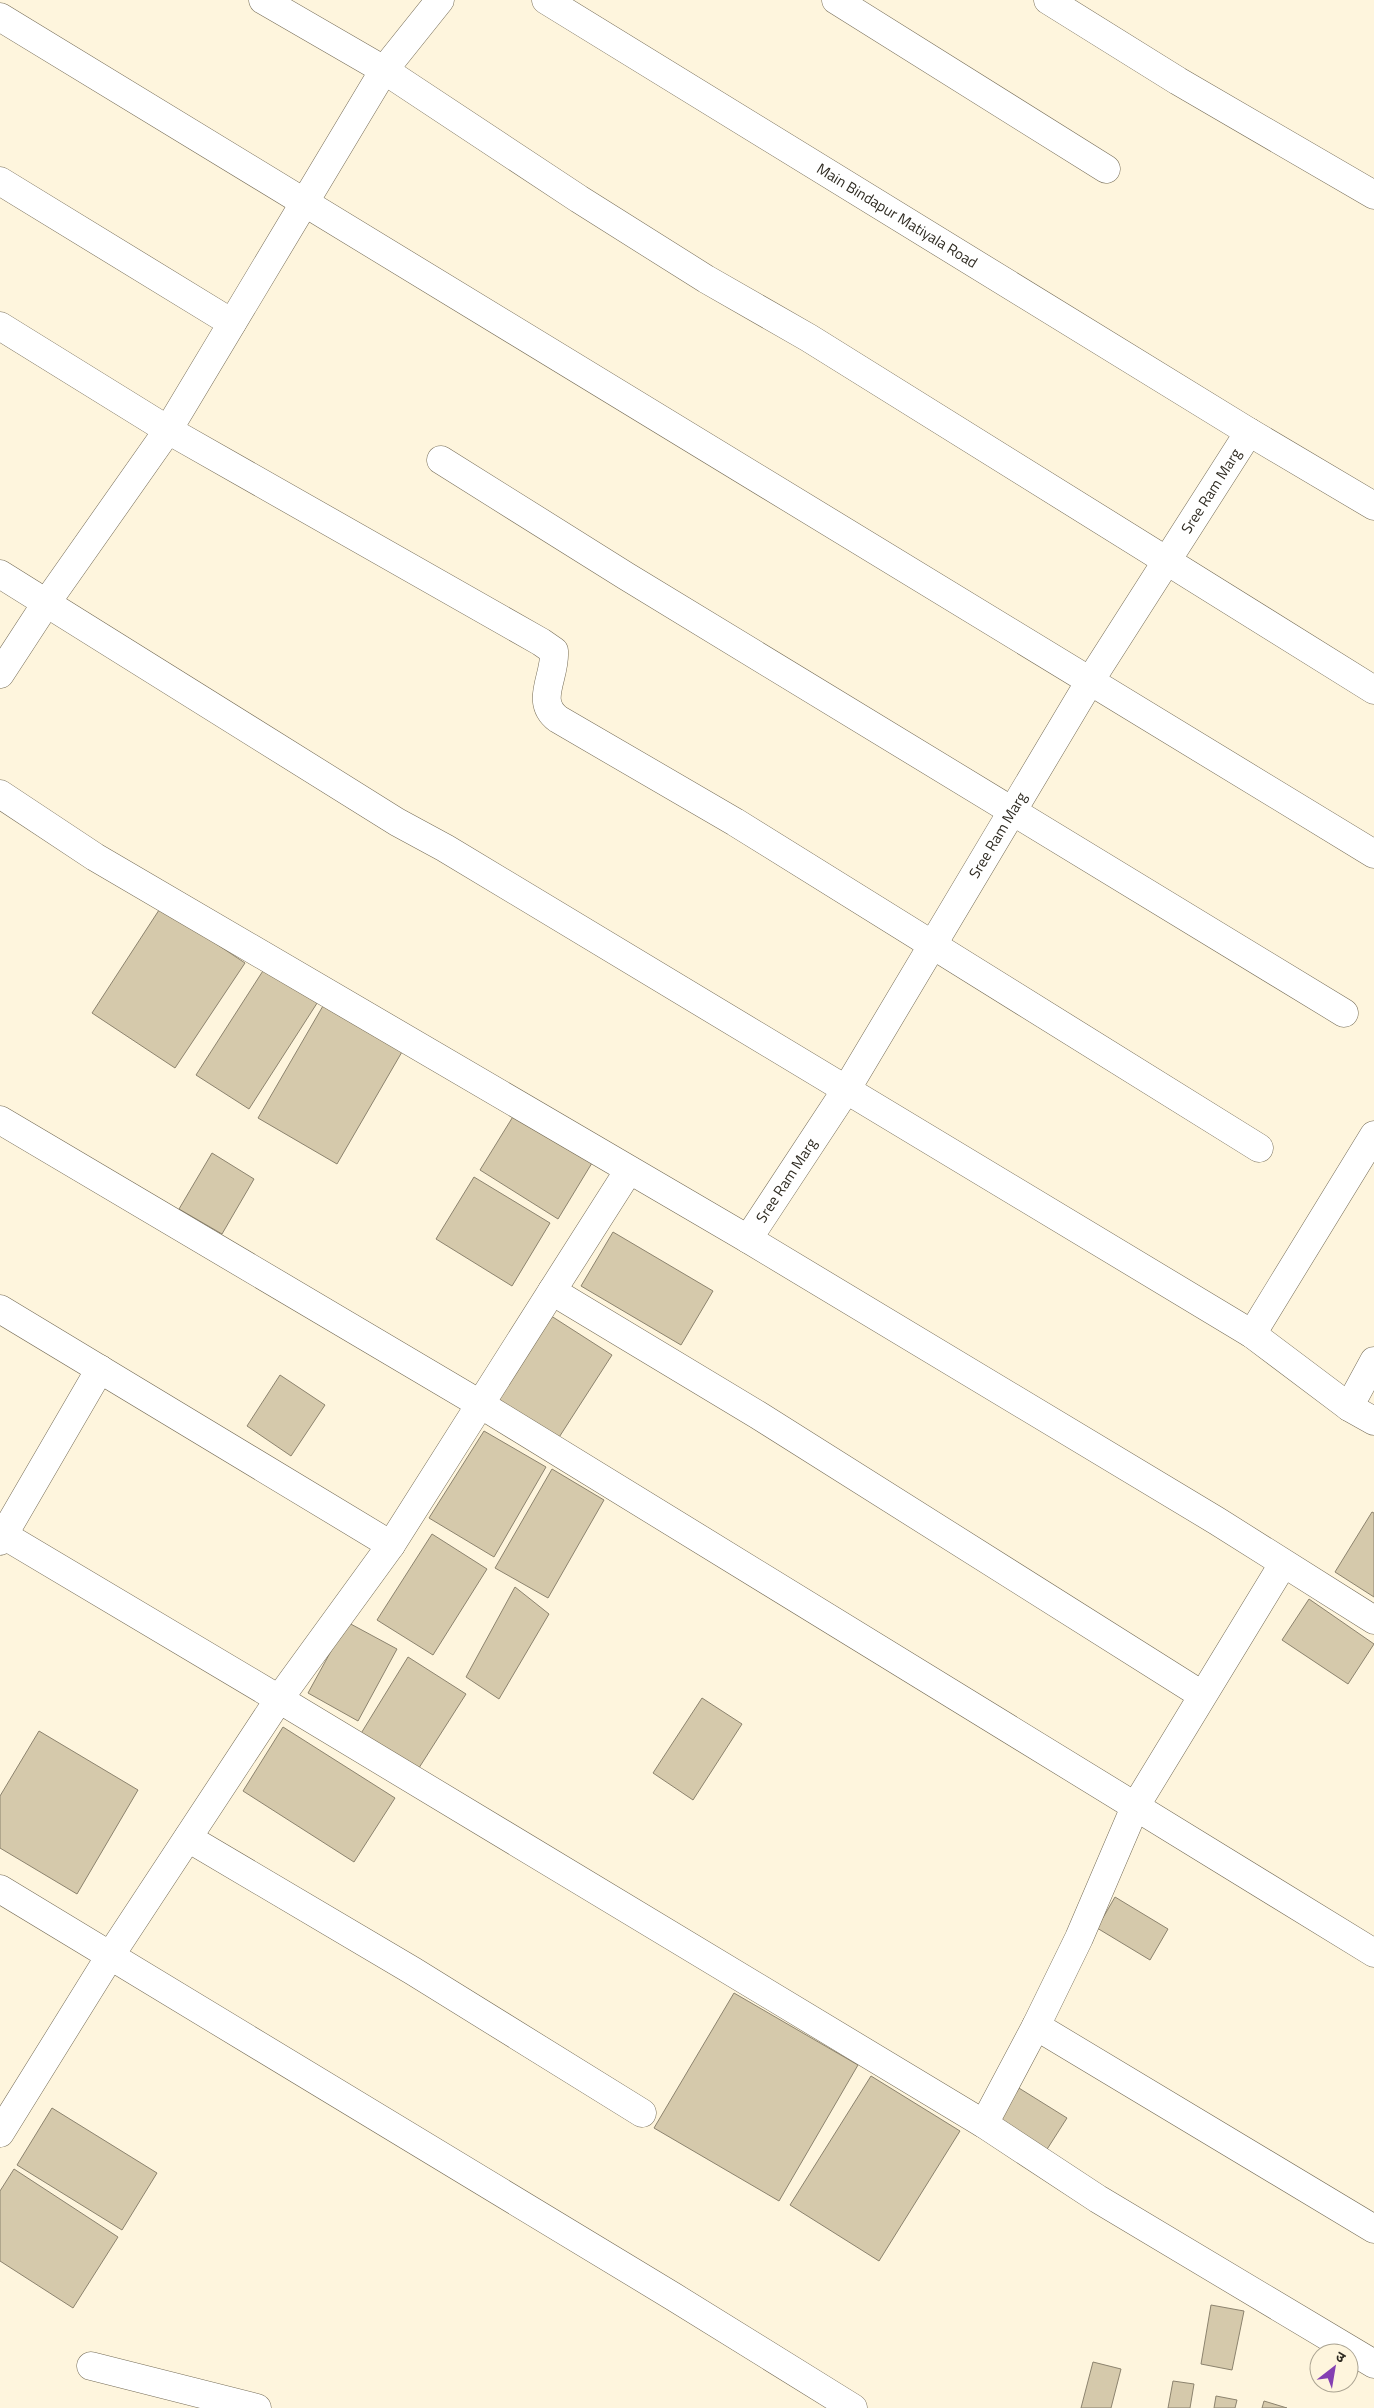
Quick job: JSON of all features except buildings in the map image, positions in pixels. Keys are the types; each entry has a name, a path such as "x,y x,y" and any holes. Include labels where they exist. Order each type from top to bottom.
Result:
{"street":[{"path":"263,0 384,70 594,209 706,279 809,338 1374,690"},
{"path":"0,674 47,602 168,430 384,70 440,0"},
{"name":"Main Bindapur Matiyala Road","path":"546,0 1249,432 1374,506"},
{"path":"836,0 1106,169"},
{"path":"1048,0 1178,81 1374,195"},
{"path":"0,17 1374,854"},
{"path":"0,181 232,323"},
{"path":"0,326 168,430 541,642 554,651 555,664 545,701 549,712 558,719 735,822 1259,1148"},
{"name":"Sree Ram Marg","path":"748,1240 846,1090 1090,681 1249,432"},
{"path":"441,460 626,576 1344,1013"},
{"path":"0,574 397,822 445,848 1252,1334 1349,1407 1374,1421"},
{"path":"0,794 95,857 748,1240 1217,1520 1283,1564 1374,1620"},
{"path":"0,1120 480,1404 1374,1953"},
{"path":"1252,1334 1374,1135"},
{"path":"0,2133 8,2103 110,1956 279,1699 391,1545 629,1170"},
{"path":"552,1291 758,1415 1202,1695"},
{"path":"0,1309 391,1545"},
{"path":"1349,1407 1374,1361"},
{"path":"100,1369 1,1536 279,1699 984,2124 1098,2199 1374,2364"},
{"path":"984,2124 1036,2026 1079,1938 1136,1806 1283,1564"},
{"path":"188,1838 405,1966 642,2113"},
{"path":"0,1889 674,2296 853,2408"},
{"path":"1036,2026 1374,2230"},
{"path":"91,2366 257,2408"}]}
